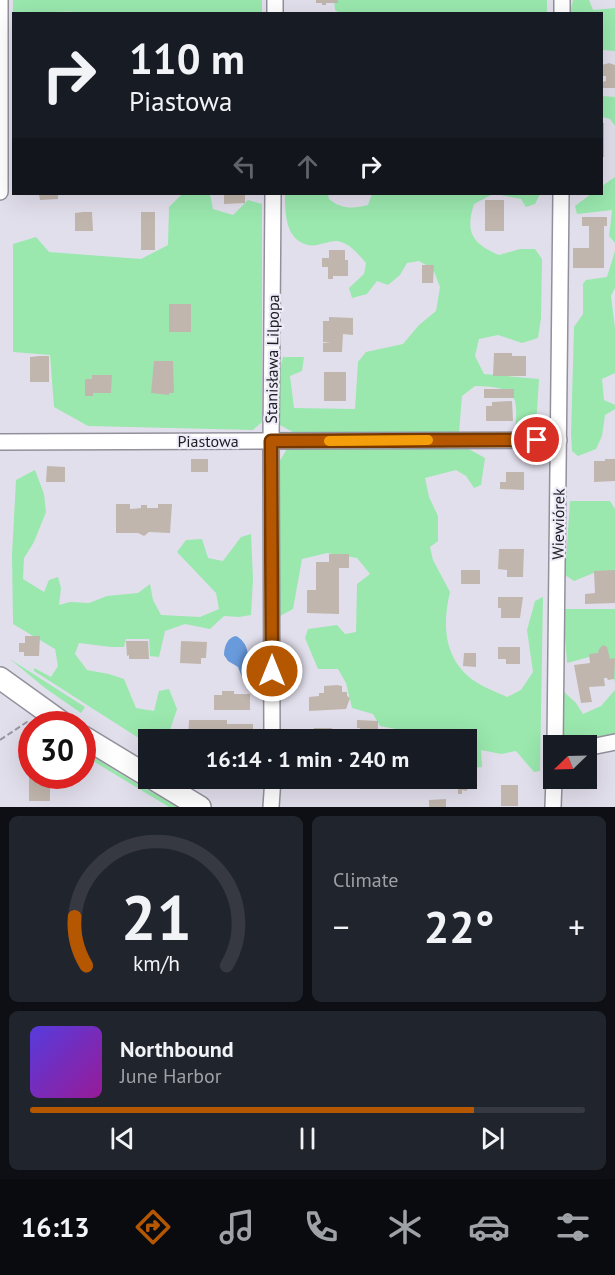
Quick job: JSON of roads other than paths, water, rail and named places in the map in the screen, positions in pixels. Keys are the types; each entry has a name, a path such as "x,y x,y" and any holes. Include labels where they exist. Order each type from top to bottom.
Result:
{"main road":[{"path":"0,678 46,711"},
{"path":"96,744 138,770"},
{"path":"170,789 200,807"}],"street":[{"path":"0,0 0,192"},
{"name":"Stanisława Lilpopa","path":"272,729 273,195"},
{"name":"Wiewiórek","path":"555,735 561,195"},
{"name":"Piastowa","path":"0,442 559,440"},
{"path":"597,746 615,742"},
{"path":"271,807 272,789"},
{"path":"554,789 554,807"}],"water":[{"path":"236,636 244,643 248,652 248,675 244,678 238,667 228,661 224,655 227,642"}]}
